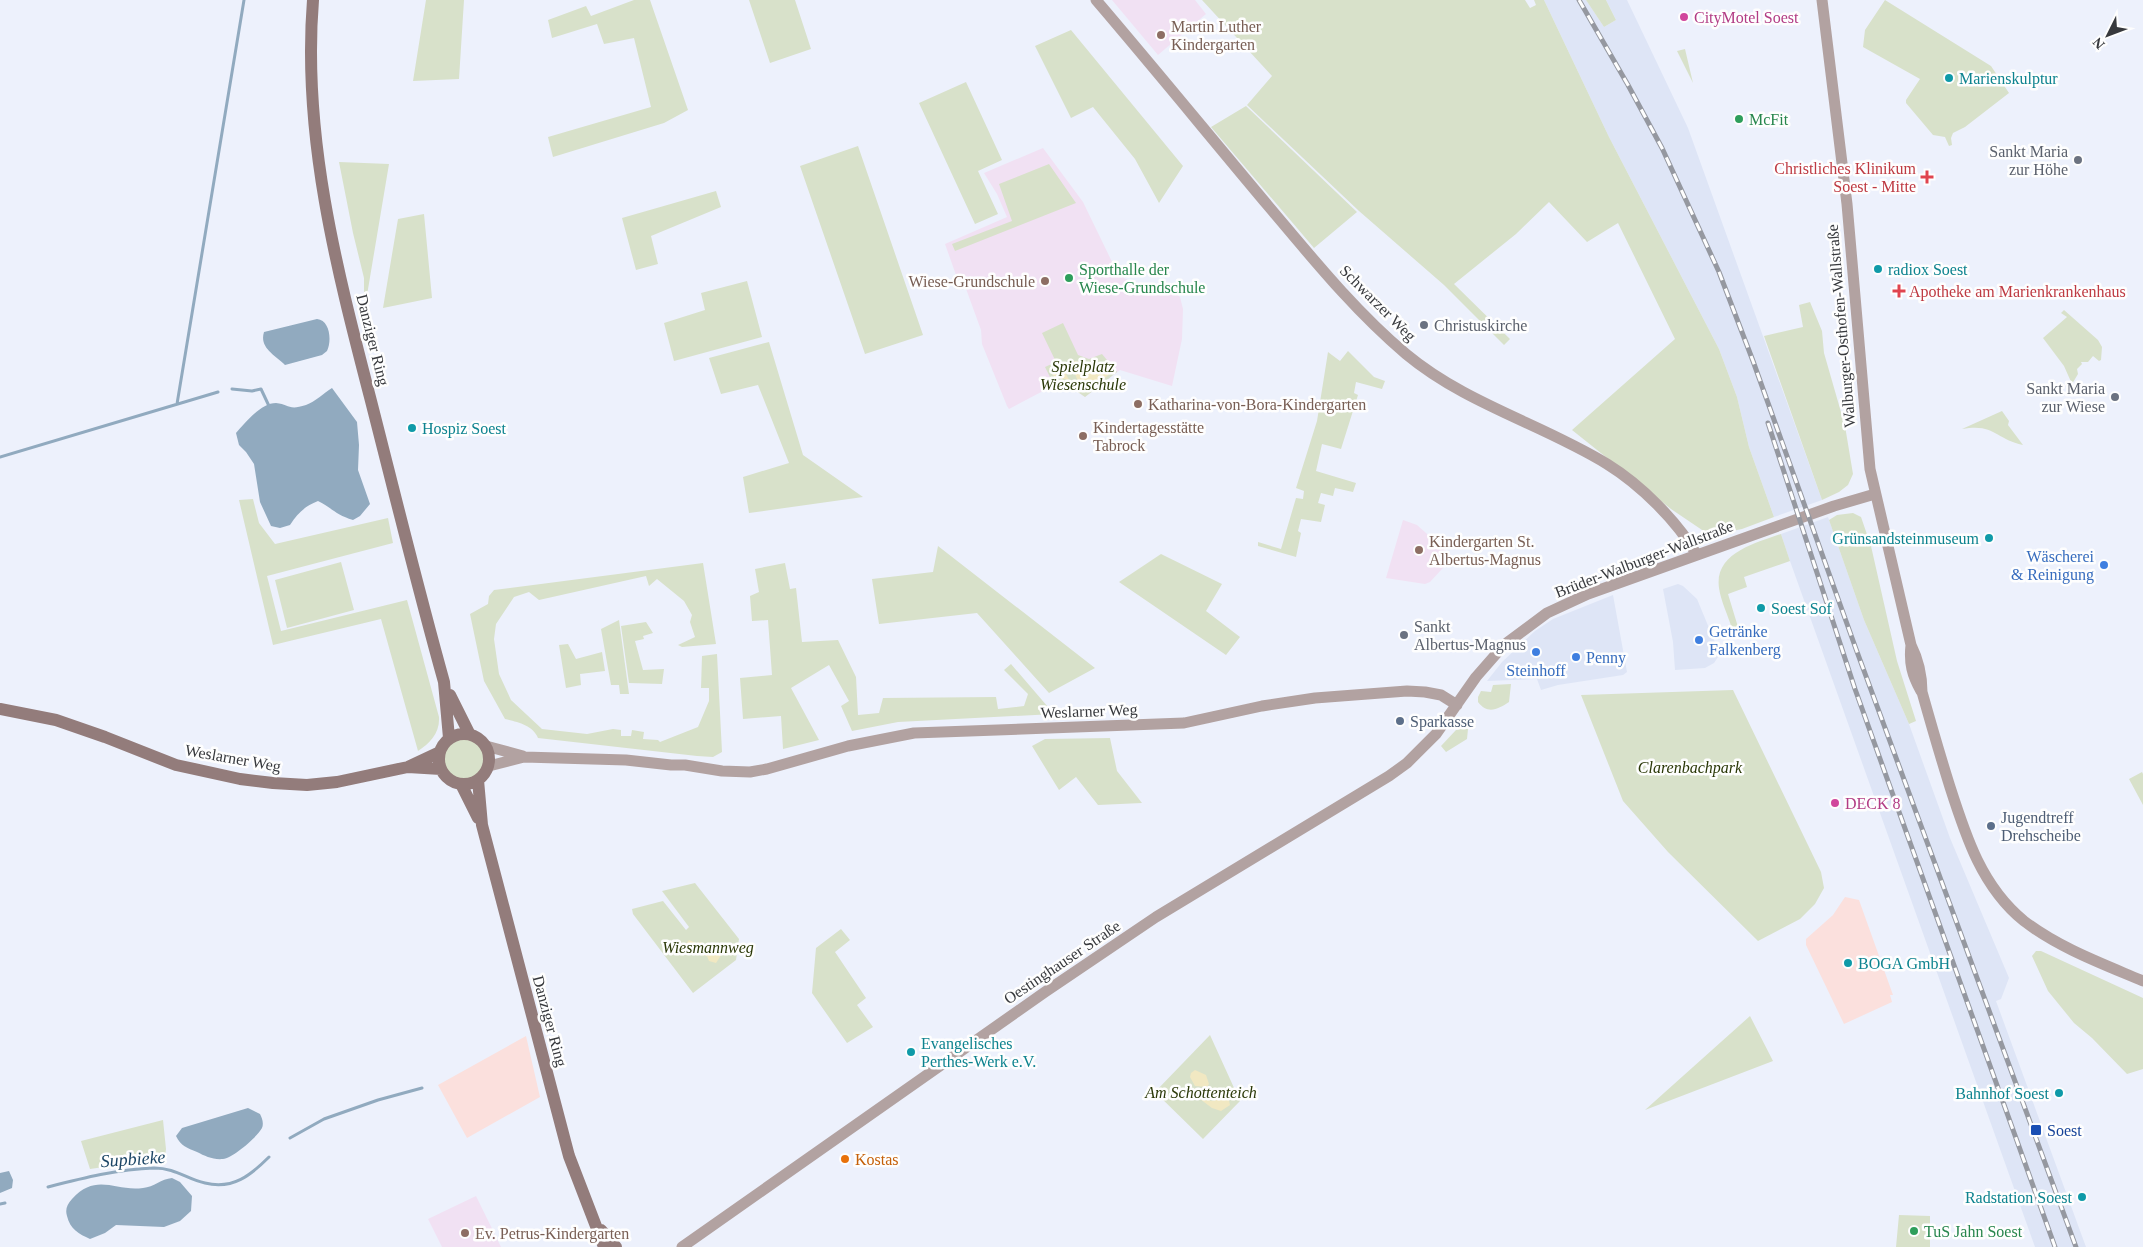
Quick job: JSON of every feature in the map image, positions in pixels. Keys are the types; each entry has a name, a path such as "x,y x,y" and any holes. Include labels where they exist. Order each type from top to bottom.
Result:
{"main road":[{"name":"Danziger Ring","path":"313,0 310,36 312,118 325,208 360,358 444,682 449,738"},
{"name":"Danziger Ring","path":"444,682 469,733"},
{"name":"Weslarner Weg","path":"0,709 56,720 176,765 240,779 307,785 336,782 408,767 440,752"},
{"path":"469,733 479,738 486,746 490,757 489,766 478,780 461,784 453,781 442,770 440,752 443,744 449,738 458,734 469,733"},
{"name":"Weslarner Weg","path":"408,767 442,770"},
{"name":"Danziger Ring","path":"478,780 482,824 568,1156 604,1247"},
{"name":"Danziger Ring","path":"461,784 482,824"},
{"name":"Danziger Ring","path":"594,1222 616,1247"}],"street":[{"name":"Schwarzer Weg","path":"1096,0 1296,238 1374,326 1409,356 1438,377 1481,402 1553,435 1608,464 1665,513 1686,536 1698,555"},
{"name":"Walburger-Osthofen-Wallstraße","path":"1822,0 1847,204 1868,450 1875,494 1911,645 1918,658 1922,678 1922,692 1963,828 1977,862 1994,889 2024,921 2051,939 2143,981"},
{"name":"Brüder-Walburger-Wallstraße","path":"1458,705 1476,677 1504,645 1547,613 1588,594 1834,506 1875,494"},
{"name":"Weslarner Weg","path":"486,746 524,756 626,760 685,765 722,771 750,772 848,746 914,733 1184,723 1262,706 1315,698 1407,691 1441,695 1458,705"},
{"name":"Oestinghauser Straße","path":"682,1247 1060,982 1156,917 1390,776 1423,749 1458,705"},
{"name":"Weslarner Weg","path":"489,766 524,756"}],"shaded area":[{"name":"Martin Luther Kindergarten","path":"1112,0 1195,0 1206,14 1158,55"},
{"path":"1544,0 1586,0 1604,27 1616,20 1606,0 1627,0 1688,128 1822,500 1774,517 1749,447 1737,397 1719,349 1609,137"},
{"name":"Wiese-Grundschule","path":"1043,148 1083,202 1114,266 1124,278 1138,285 1151,287 1165,285 1180,297 1183,309 1182,339 1172,386 1120,370 1085,397 1062,381 1009,409 1007,406 982,344 981,330 965,286 956,275 945,244 1007,217 997,194 984,173"},
{"path":"317,319 325,323 329,332 329,347 322,355 285,365 266,347 263,338 264,332"},
{"path":"332,388 357,422 359,445 358,470 370,504 360,516 353,520 338,514 318,501 302,510 290,525 280,528 271,526 260,502 254,464 239,445 236,433 254,414 265,406 276,403 300,407 313,402"},
{"path":"1828,517 1864,620 1909,724 1950,838 2009,978 2001,999 1996,1001 2086,1247 2035,1247 1790,561 1781,534"},
{"name":"Kindergarten St. Albertus-Magnus","path":"1403,520 1417,525 1453,557 1430,582 1425,584 1386,578"},
{"path":"1678,584 1683,586 1697,599 1719,652 1714,663 1705,668 1675,670 1673,642 1663,589"},
{"path":"1613,595 1627,672 1623,675 1558,685 1541,690 1537,679 1487,681 1502,662 1535,631 1553,619"},
{"path":"1845,897 1859,900 1893,995 1890,995 1892,1002 1844,1024 1806,945 1806,939 1833,915"},
{"path":"526,1036 540,1097 467,1138 438,1085"},
{"path":"248,1108 260,1114 263,1122 262,1128 244,1146 227,1158 219,1159 206,1156 185,1146 176,1136 182,1128"},
{"path":"9,1171 13,1180 12,1188 0,1193 0,1173"},
{"path":"172,1178 180,1182 192,1196 191,1211 180,1221 164,1227 116,1225 105,1233 90,1239 82,1235 68,1221 66,1212 69,1203 81,1191 90,1186 106,1185 133,1189 151,1186"},
{"name":"Ev. Petrus-Kindergarten","path":"476,1196 501,1247 442,1247 428,1219"}],"green space":[{"path":"426,0 464,0 459,79 413,81"},
{"path":"634,0 650,0 688,110 664,123 553,157 548,137 651,107 634,38 604,44 597,24 552,38 548,20 586,6 591,16"},
{"path":"749,0 795,0 811,49 770,63"},
{"path":"1202,0 1525,0 1530,8 1536,5 1534,0 1544,0 1609,137 1719,349 1737,397 1749,447 1774,517 1742,529 1722,533 1705,532 1671,509 1572,430 1675,339 1618,223 1587,242 1549,202 1516,234 1454,284 1510,339 1504,345 1444,285 1359,211 1247,105 1272,76"},
{"path":"1586,0 1606,0 1616,20 1604,27"},
{"path":"1885,0 1991,66 2009,93 1965,127 1953,133 1951,138 1952,145 1949,146 1945,137 1933,135 1906,103 1906,100 1920,79 1863,47 1865,30"},
{"path":"1071,30 1183,166 1159,203 1135,159 1093,107 1071,118 1035,46"},
{"path":"1685,49 1693,83 1677,51"},
{"path":"966,82 1002,160 978,171 998,214 975,224 919,103"},
{"path":"1246,106 1357,212 1314,248 1211,127"},
{"path":"858,146 923,335 865,354 800,166"},
{"path":"339,162 389,164 364,313 364,278"},
{"path":"1049,164 1076,203 955,251 952,244 1012,221 999,184"},
{"path":"716,191 721,207 651,236 658,264 636,270 622,218"},
{"path":"424,214 432,298 383,308 398,219"},
{"path":"747,281 762,337 674,361 664,323 705,310 701,293"},
{"path":"1810,302 1822,331 1824,353 1845,426 1853,474 1848,485 1839,492 1822,500 1764,336 1803,327 1799,305"},
{"path":"2064,310 2098,340 2102,347 2101,360 2099,361 2093,356 2088,362 2081,362 2082,364 2077,369 2078,374 2072,384 2064,366 2043,338 2067,317 2061,313"},
{"name":"Spielplatz Wiesenschule","path":"1063,323 1078,355 1089,359 1102,354 1117,372 1085,397 1062,381 1054,385 1045,367 1056,362 1042,333"},
{"path":"769,342 803,455 863,497 749,513 743,477 789,463 758,385 721,394 709,358"},
{"path":"1348,351 1374,377 1385,381 1382,389 1356,382 1354,393 1358,395 1341,449 1322,444 1316,471 1356,483 1353,492 1335,488 1333,496 1321,493 1318,503 1325,505 1321,522 1301,519 1298,531 1301,533 1296,557 1258,546 1258,542 1281,549 1296,498 1303,499 1304,491 1296,488 1317,421 1328,352 1340,361"},
{"path":"2002,411 2009,421 2008,425 2023,445 1982,428 1962,429"},
{"path":"253,499 259,523 275,544 388,518 393,543 267,576 281,631 407,600 439,717 436,733 418,751 381,619 273,645 239,500"},
{"path":"1853,513 1861,517 1871,546 1897,661 1916,721 1909,724 1864,620 1829,520 1837,515"},
{"path":"1781,534 1790,561 1744,577 1747,587 1728,594 1738,627 1732,629 1719,588 1719,576 1723,566 1739,551"},
{"path":"938,546 1095,668 1049,693 977,613 879,624 872,579 933,572"},
{"path":"1161,554 1222,584 1206,611 1240,637 1226,655 1119,582"},
{"path":"341,562 354,610 287,628 275,580"},
{"path":"703,563 716,644 682,647 678,645 695,637 690,622 692,615 684,601 657,579 649,586 646,576 539,600 529,592 514,597 496,624 494,639 499,674 511,700 542,729 587,734 613,729 621,730 621,736 631,736 632,730 644,732 643,739 658,740 660,742 698,727 709,701 709,688 701,688 702,656 717,654 722,752 713,757 697,756 538,738 529,727 505,719 484,681 470,614 488,604 489,596 494,590"},
{"path":"785,563 790,589 796,588 802,642 838,640 856,677 858,715 879,713 883,698 996,697 998,709 1024,706 1028,694 1004,670 1011,664 1054,714 898,722 852,731 841,706 849,701 829,665 791,688 819,740 783,749 781,716 743,719 740,678 772,675 768,620 752,621 750,596 759,592 755,569"},
{"path":"619,620 629,694 620,694 619,685 611,685 601,629"},
{"path":"646,622 653,633 643,636 644,639 635,641 643,670 664,669 662,684 629,683 621,626"},
{"path":"568,644 576,659 602,652 605,671 580,674 581,685 566,688 559,645"},
{"path":"1511,684 1509,702 1501,707 1489,710 1478,702 1481,691 1491,692 1493,685"},
{"name":"Clarenbachpark","path":"1733,690 1821,872 1824,888 1815,904 1800,919 1758,941 1668,852 1623,801 1581,695"},
{"path":"1468,729 1467,739 1446,752 1441,746 1456,730"},
{"path":"464,738 479,744 485,759 479,774 464,780 449,774 443,759 449,744"},
{"path":"1110,738 1117,771 1142,803 1098,805 1076,777 1059,790 1032,746 1045,739"},
{"path":"2142,772 2143,774 2143,805 2129,779"},
{"name":"Wiesmannweg","path":"695,883 739,939 736,960 693,993 633,914 632,909 663,901 686,930 689,927 662,891"},
{"path":"841,929 850,940 835,952 866,998 857,1005 873,1027 847,1043 812,993 816,948"},
{"path":"2036,951 2041,951 2143,998 2143,1069 2127,1074 2092,1038 2074,1023 2048,991 2032,956"},
{"path":"1750,1016 1773,1061 1645,1110"},
{"name":"Am Schottenteich","path":"1210,1035 1240,1101 1203,1139 1155,1092"},
{"path":"163,1120 165,1158 90,1169 81,1141"},
{"name":"TuS Jahn Soest","path":"1899,1215 1930,1216 1930,1247 1896,1247"}],"sand":[{"path":"1074,361 1085,366 1109,368 1110,374 1086,392 1076,377"},
{"path":"1061,364 1069,380 1054,377 1049,368"},
{"path":"689,940 696,943 701,942 709,948 725,949 716,963 709,961 707,956 691,953 686,944"},
{"path":"1195,1070 1206,1075 1209,1084 1207,1087 1195,1086 1190,1077 1191,1073"},
{"path":"1222,1094 1228,1096 1230,1105 1221,1111 1212,1108 1200,1099 1205,1096 1211,1101 1216,1100"}],"waterway":[{"path":"177,404 244,0"},
{"path":"232,389 252,391 261,389 269,406"},
{"path":"0,457 218,392"},
{"name":"Supbieke","path":"290,1138 324,1119 378,1100 422,1088"},
{"name":"Supbieke","path":"48,1187 114,1172 154,1168 162,1168 215,1185 233,1183 255,1170 269,1157"},
{"name":"Supbieke","path":"0,1204 5,1203"}],"railway":[{"path":"1579,0 1662,148 1719,272 2076,1247"},
{"path":"1768,423 1855,689 2055,1247"}],"place":[{"name":"CityMotel Soest","path":"1684,17"},
{"name":"Martin Luther Kindergarten","path":"1161,35"},
{"name":"Marienskulptur","path":"1949,78"},
{"name":"McFit","path":"1739,119"},
{"name":"Sankt Maria zur Höhe","path":"2078,160"},
{"name":"Christliches Klinikum Soest - Mitte","path":"1927,177"},
{"name":"radiox Soest","path":"1878,269"},
{"name":"Sporthalle der Wiese-Grundschule","path":"1069,278"},
{"name":"Wiese-Grundschule","path":"1045,281"},
{"name":"Apotheke am Marienkrankenhaus","path":"1899,291"},
{"name":"Christuskirche","path":"1424,325"},
{"name":"Sankt Maria zur Wiese","path":"2115,397"},
{"name":"Katharina-von-Bora-Kindergarten","path":"1138,404"},
{"name":"Hospiz Soest","path":"412,428"},
{"name":"Kindertagesstätte Tabrock","path":"1083,436"},
{"name":"Grünsandsteinmuseum","path":"1989,538"},
{"name":"Kindergarten St. Albertus-Magnus","path":"1419,550"},
{"name":"Wäscherei & Reinigung","path":"2104,565"},
{"name":"Soest Sof","path":"1761,608"},
{"name":"Sankt Albertus-Magnus","path":"1404,635"},
{"name":"Getränke Falkenberg","path":"1699,640"},
{"name":"Steinhoff","path":"1536,652"},
{"name":"Penny","path":"1576,657"},
{"name":"Sparkasse","path":"1400,721"},
{"name":"DECK 8","path":"1835,803"},
{"name":"Jugendtreff Drehscheibe","path":"1991,826"},
{"name":"BOGA GmbH","path":"1848,963"},
{"name":"Evangelisches Perthes-Werk e.V.","path":"911,1052"},
{"name":"Bahnhof Soest","path":"2059,1093"},
{"name":"Soest","path":"2036,1130"},
{"name":"Kostas","path":"845,1159"},
{"name":"Radstation Soest","path":"2082,1197"},
{"name":"TuS Jahn Soest","path":"1914,1231"},
{"name":"Ev. Petrus-Kindergarten","path":"465,1233"}]}
